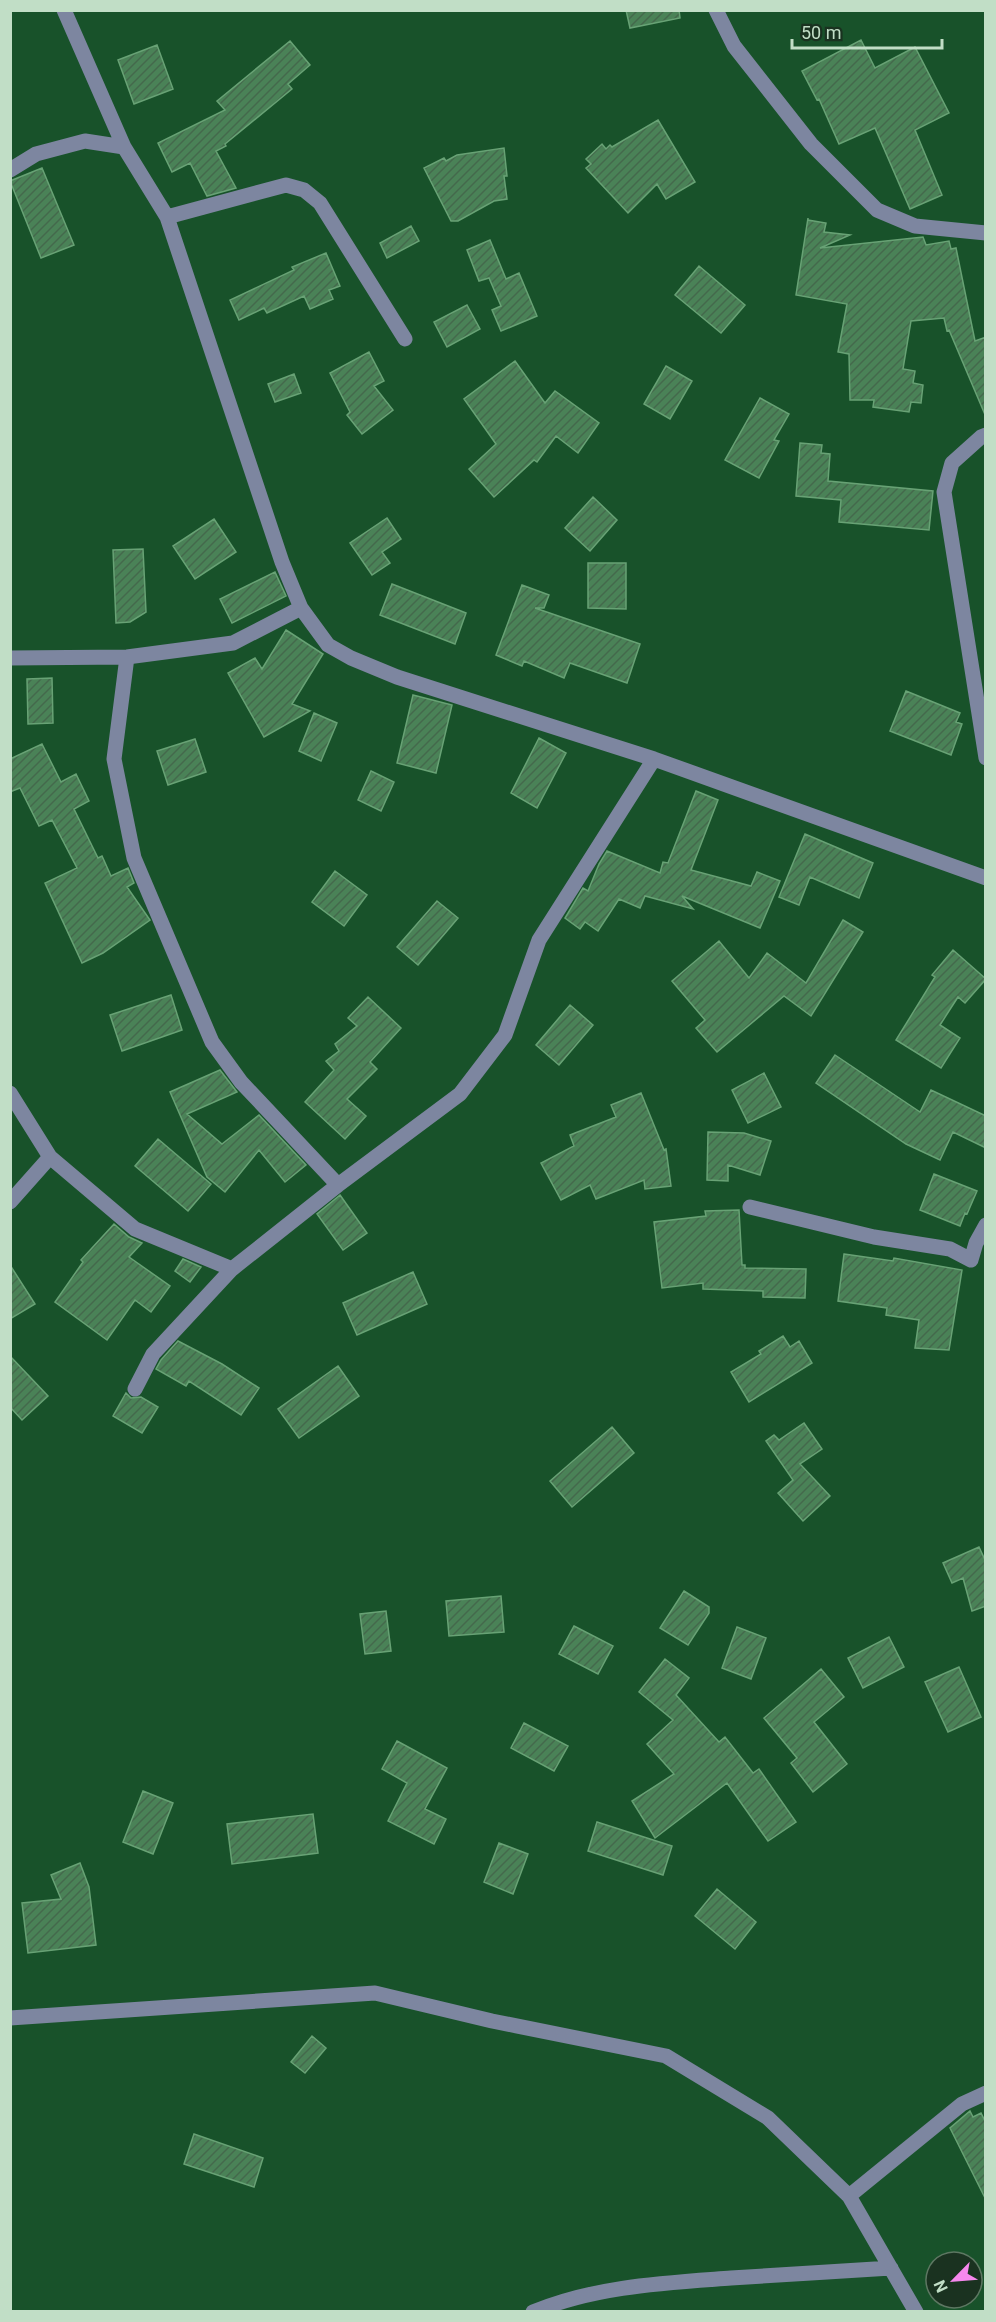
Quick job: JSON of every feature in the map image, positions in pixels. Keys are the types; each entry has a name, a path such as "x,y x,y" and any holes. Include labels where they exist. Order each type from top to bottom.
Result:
{"street":[{"path":"64,10 124,147 167,218 282,562 302,608 328,645 397,677 654,759 986,878"},
{"path":"716,10 734,46 811,144 877,210 915,226 986,233"},
{"path":"10,170 36,154 85,141 124,147"},
{"path":"167,218 286,185 304,190 321,203 405,339"},
{"path":"986,435 952,463 944,492 986,758"},
{"path":"10,658 127,657 233,642 302,608"},
{"path":"127,657 114,759 134,858 176,952 212,1042 241,1082 338,1185"},
{"path":"135,1389 153,1353 232,1269 338,1185 460,1094 505,1035 539,940 654,759"},
{"path":"10,1094 50,1158 135,1229 232,1269"},
{"path":"10,1202 50,1158"},
{"path":"750,1207 874,1237 950,1249 971,1260 976,1242 986,1225"},
{"path":"10,2018 375,1994 492,2021 666,2056 768,2118 849,2196 916,2312"},
{"path":"849,2196 962,2104 986,2093"},
{"path":"533,2312 563,2300 601,2291 683,2282 891,2268"}],"building":[{"path":"626,10 679,10 680,18 630,28"},
{"path":"861,40 875,68 915,47 949,113 915,130 942,195 910,209 875,128 839,144 819,99 817,100 802,71"},
{"path":"290,41 310,65 288,84 292,89 225,144 226,146 216,151 236,188 207,196 190,163 172,172 158,143 225,110 217,101"},
{"path":"157,45 173,89 134,104 118,60"},
{"path":"658,120 695,182 666,199 657,184 628,213 586,168 591,164 586,159 602,144 606,149 610,145 612,147"},
{"path":"504,148 507,199 494,201 458,221 451,221 424,168 444,158 446,161 457,155"},
{"path":"42,168 74,245 41,258 10,181"},
{"path":"808,218 808,220 826,223 824,232 850,235 820,248 923,237 926,245 949,241 951,249 956,248 975,341 986,337 986,417 949,330 947,331 944,318 911,321 903,369 915,371 913,383 923,385 921,403 911,402 909,412 873,407 874,400 850,400 849,354 838,352 847,304 796,295"},
{"path":"411,226 419,241 387,258 380,243"},
{"path":"490,240 506,279 519,273 537,316 501,331 492,310 501,306 489,278 479,281 467,250"},
{"path":"326,253 340,286 329,290 333,299 310,309 304,296 267,313 264,308 239,320 230,300 294,270 292,267"},
{"path":"699,266 745,305 721,333 675,295"},
{"path":"467,305 480,329 447,347 434,322"},
{"path":"369,352 384,381 374,386 393,410 362,434 347,415 350,412 330,373"},
{"path":"515,361 545,403 555,391 599,423 578,453 556,436 537,462 534,460 494,497 469,469 496,444 464,399"},
{"path":"666,366 692,381 670,419 644,404"},
{"path":"294,374 301,393 275,402 268,384"},
{"path":"760,398 789,414 774,440 779,441 759,478 725,460"},
{"path":"800,443 822,445 821,453 830,454 828,481 933,491 929,530 839,522 841,500 796,496"},
{"path":"593,497 617,520 590,551 565,528"},
{"path":"387,518 401,539 382,552 390,563 372,575 350,543"},
{"path":"214,519 236,552 195,579 173,546"},
{"path":"143,549 146,612 130,622 116,623 113,550"},
{"path":"588,563 626,563 626,609 588,608"},
{"path":"275,572 286,596 232,623 220,599"},
{"path":"392,584 466,613 455,644 380,615"},
{"path":"522,585 549,595 544,608 535,608 640,644 627,683 570,663 564,678 524,661 522,666 496,655"},
{"path":"286,630 323,654 292,704 310,711 264,737 228,673 255,658 262,669"},
{"path":"52,678 53,723 28,724 27,679"},
{"path":"906,691 960,713 956,722 962,724 951,755 890,731"},
{"path":"413,695 452,705 436,773 397,763"},
{"path":"314,713 337,723 321,761 299,751"},
{"path":"539,738 566,753 537,808 511,793"},
{"path":"195,739 206,772 168,785 157,751"},
{"path":"42,744 61,782 76,774 89,801 74,809 98,858 102,856 111,876 128,868 134,883 127,887 150,920 103,953 82,963 45,883 77,868 52,820 39,826 20,788 10,792 10,759"},
{"path":"371,771 394,782 381,811 358,800"},
{"path":"696,791 718,800 691,870 751,886 757,872 780,881 760,928 682,896 693,909 645,896 640,908 619,899 598,931 585,922 580,929 565,918 583,888 588,891 607,851 660,873 663,862 668,863"},
{"path":"805,834 873,863 859,898 810,877 799,905 779,897"},
{"path":"335,871 367,895 344,926 312,902"},
{"path":"437,901 458,918 418,965 397,947"},
{"path":"843,920 863,932 811,1016 784,996 717,1052 696,1028 705,1020 672,981 719,941 749,978 767,953 806,983"},
{"path":"953,950 986,979 965,1003 958,997 940,1025 960,1038 941,1068 896,1040 935,977 932,975"},
{"path":"171,995 182,1030 122,1051 110,1015"},
{"path":"368,997 401,1028 370,1062 377,1069 347,1099 366,1116 345,1139 305,1102 334,1070 326,1061 339,1051 335,1044 357,1026 348,1018"},
{"path":"570,1005 593,1025 559,1065 536,1045"},
{"path":"835,1055 920,1112 931,1090 986,1116 986,1148 953,1132 940,1160 906,1144 816,1083"},
{"path":"220,1070 237,1092 187,1114 222,1144 259,1115 306,1165 285,1182 259,1150 225,1192 207,1177 170,1092"},
{"path":"764,1073 781,1107 748,1123 732,1090"},
{"path":"641,1093 664,1150 666,1149 671,1186 645,1189 644,1180 596,1199 590,1185 561,1200 541,1163 574,1146 570,1135 616,1117 611,1105"},
{"path":"708,1132 744,1133 771,1141 760,1175 728,1165 728,1181 707,1180"},
{"path":"158,1139 211,1184 188,1211 135,1166"},
{"path":"934,1174 977,1191 960,1226 920,1210"},
{"path":"340,1195 367,1233 343,1250 317,1214"},
{"path":"739,1210 742,1265 745,1265 745,1268 806,1269 805,1298 763,1297 763,1291 703,1289 703,1283 662,1288 654,1222 706,1216 705,1211"},
{"path":"114,1224 129,1237 142,1243 129,1257 170,1286 151,1312 135,1300 107,1340 55,1302 83,1262 81,1260"},
{"path":"844,1254 893,1261 894,1258 962,1270 949,1350 915,1348 919,1320 886,1315 887,1308 838,1301"},
{"path":"183,1259 201,1267 190,1282 175,1271"},
{"path":"10,1265 35,1304 10,1319"},
{"path":"413,1272 427,1304 357,1335 343,1303"},
{"path":"783,1336 790,1347 799,1341 812,1363 749,1402 731,1372 761,1354 759,1351"},
{"path":"178,1341 222,1364 259,1388 241,1415 189,1381 186,1386 156,1369"},
{"path":"10,1356 48,1396 22,1420 10,1407"},
{"path":"338,1366 359,1396 299,1438 278,1409"},
{"path":"126,1393 131,1398 141,1397 158,1407 142,1433 113,1416"},
{"path":"804,1423 822,1449 800,1464 830,1496 803,1521 778,1493 793,1480 766,1441 774,1435 779,1440"},
{"path":"612,1427 634,1453 572,1507 550,1481"},
{"path":"979,1547 986,1562 986,1606 972,1611 963,1578 952,1583 943,1563"},
{"path":"684,1591 709,1607 709,1613 688,1645 660,1628"},
{"path":"501,1596 504,1632 449,1636 446,1601"},
{"path":"386,1611 391,1651 365,1654 360,1614"},
{"path":"574,1626 613,1646 598,1674 559,1654"},
{"path":"737,1627 766,1638 751,1679 722,1668"},
{"path":"889,1637 904,1667 863,1688 848,1658"},
{"path":"665,1659 689,1678 676,1695 719,1742 725,1737 753,1773 759,1769 796,1822 768,1841 727,1783 655,1838 632,1801 674,1774 647,1744 673,1720 639,1692"},
{"path":"959,1667 981,1717 948,1732 925,1682"},
{"path":"821,1669 844,1697 814,1722 847,1764 813,1792 791,1763 797,1758 764,1718"},
{"path":"524,1723 568,1746 554,1771 511,1748"},
{"path":"397,1741 447,1768 425,1809 446,1819 434,1844 388,1821 407,1783 382,1769"},
{"path":"143,1791 173,1803 153,1854 123,1842"},
{"path":"313,1814 318,1853 232,1864 227,1824"},
{"path":"597,1822 672,1846 663,1875 588,1851"},
{"path":"499,1843 528,1854 513,1894 484,1882"},
{"path":"80,1863 89,1887 96,1945 28,1953 22,1903 61,1899 51,1875"},
{"path":"717,1889 756,1922 735,1949 695,1916"},
{"path":"312,2036 326,2048 305,2073 291,2062"},
{"path":"970,2111 973,2117 981,2113 986,2123 986,2200 950,2128"},
{"path":"194,2134 263,2158 254,2187 184,2164"}]}
